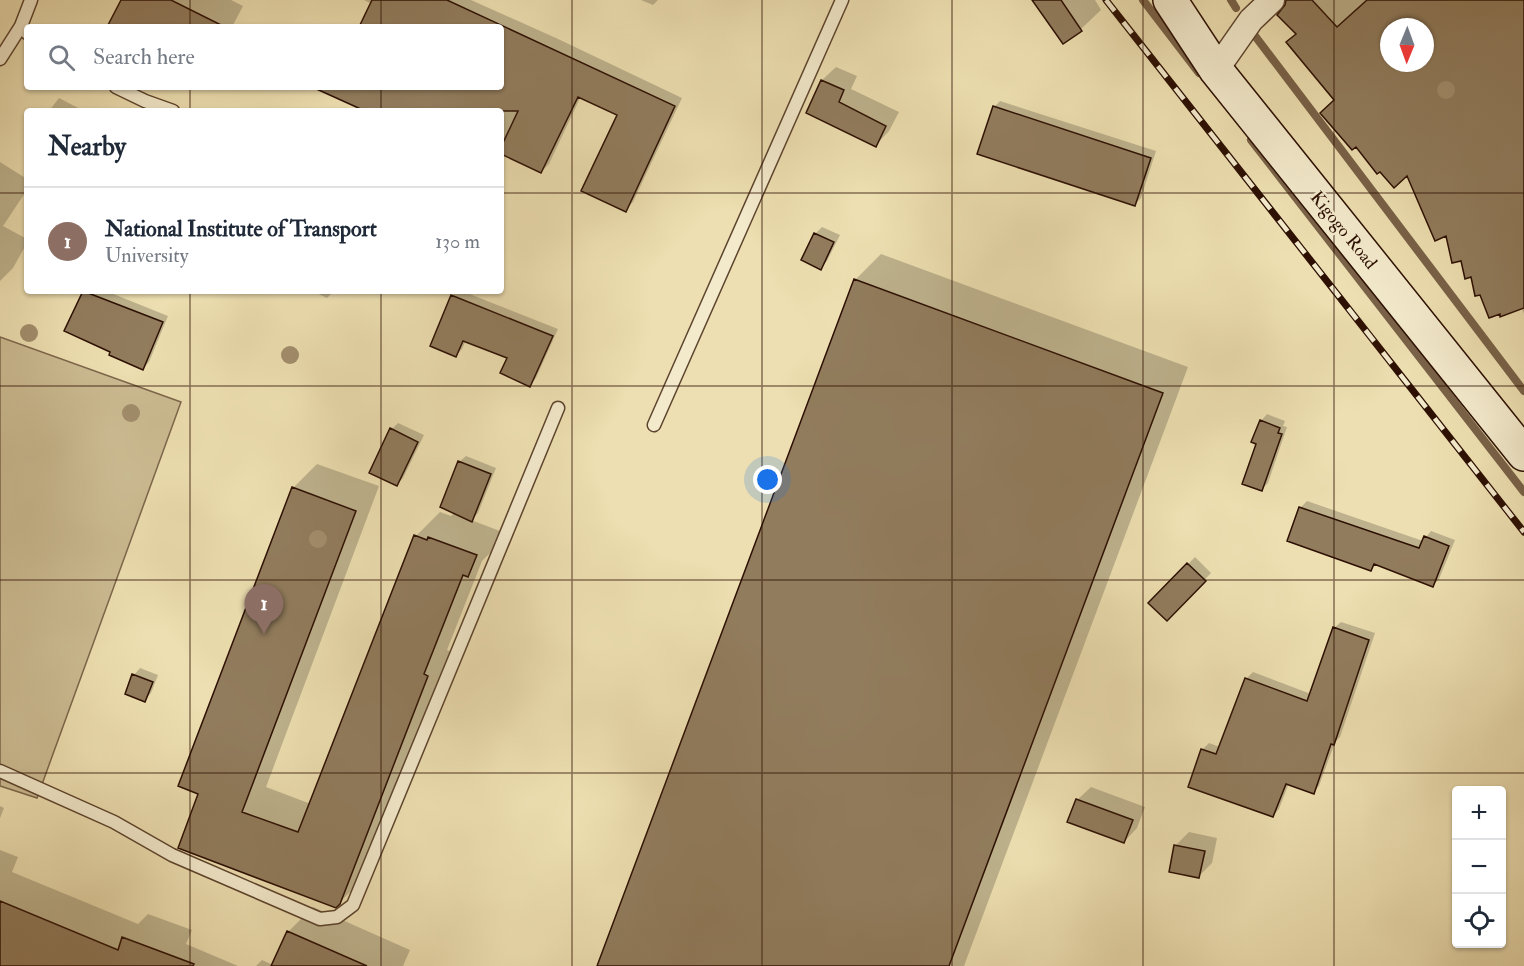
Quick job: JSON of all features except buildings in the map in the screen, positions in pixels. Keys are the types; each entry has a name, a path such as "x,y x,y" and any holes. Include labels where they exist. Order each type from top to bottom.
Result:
{"main road":[{"name":"Kigogo Road","path":"1170,0 1216,69 1524,454"}],"street":[{"path":"1216,69 1251,20 1272,0"}],"lane":[{"path":"25,24 31,0"},
{"path":"654,425 842,0"},
{"path":"0,59 24,30"},
{"path":"122,90 165,108"},
{"path":"0,771 114,822 172,855 320,919 338,917 353,905 558,408"}],"shaded area":[{"path":"0,337 181,402 37,798 0,786"}],"waterway":[{"path":"1143,0 1199,73"},
{"path":"1231,0 1236,8"},
{"path":"1249,28 1524,391"},
{"path":"1251,140 1524,492"}],"railway":[{"path":"1106,0 1524,532"}],"place":[{"name":"National Institute of Transport","path":"264,634"}]}
